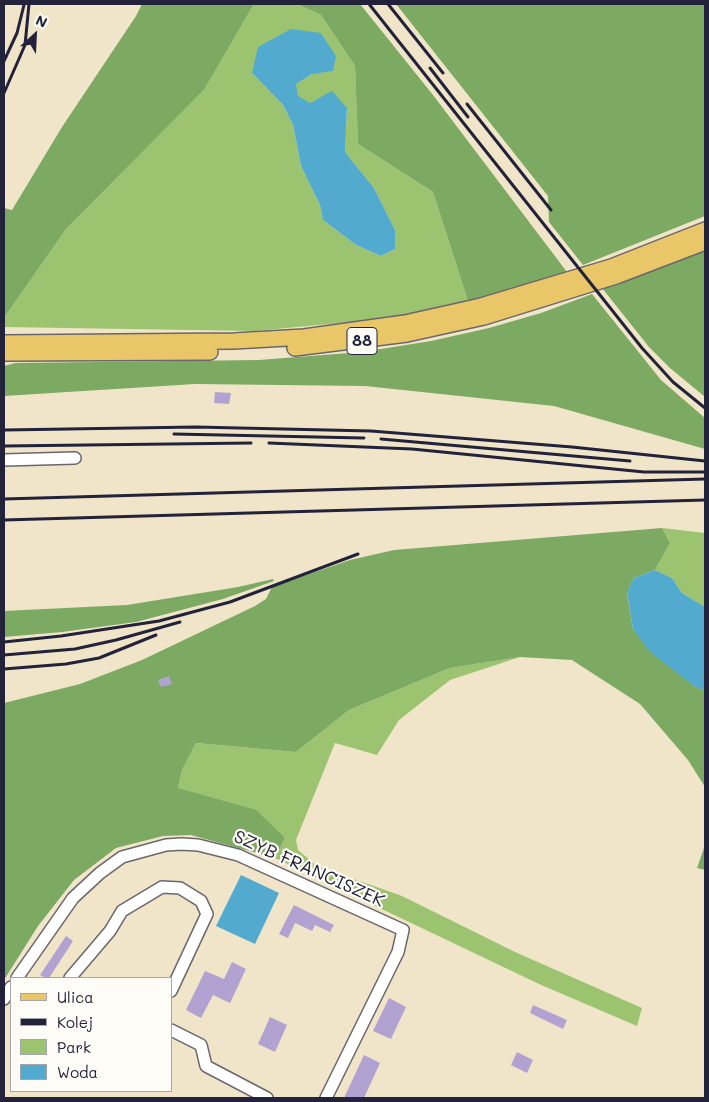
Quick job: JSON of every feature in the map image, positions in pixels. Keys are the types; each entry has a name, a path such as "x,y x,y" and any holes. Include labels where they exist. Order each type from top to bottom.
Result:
{"main road":[{"name":"88","path":"4,343 234,341 304,337 405,323 481,306 601,270 705,230"},
{"name":"88","path":"4,353 236,351 305,347 407,334 484,317 597,282 705,242"}],"street":[{"path":"4,460 75,458"},
{"name":"SZYB FRANCISZEK","path":"18,977 73,898 100,873 122,858 166,845 198,845 238,855 403,930 398,952 326,1098"},
{"path":"71,977 110,931 122,911 162,887 180,888 201,900 207,914 172,988"},
{"path":"172,1030 201,1045 206,1066 268,1098"}],"green space":[{"path":"142,4 254,4 204,90 66,229 4,318 4,208 12,210 62,127 136,16"},
{"path":"254,4 297,4 321,15 355,66 358,144 433,192 468,301 395,318 254,331 4,327 4,318 66,229 204,90","holes":["252,73 312,74 295,84 298,97 310,103 347,108 345,152 374,188 395,230 395,249 381,256 356,245 323,220 320,205 301,166 293,125 283,105"]},
{"path":"297,4 360,4 433,95 567,272 468,301 433,192 358,144 355,66 321,15"},
{"path":"396,4 705,4 705,216 583,265 549,222 548,196"},
{"path":"705,251 705,397 670,368 649,347 602,288"},
{"path":"592,294 661,380 705,418 705,449 554,406 365,386 195,384 4,396 4,366 15,363 259,360 362,352 431,341 489,328 541,313"},
{"path":"662,528 705,533 705,607 682,593 672,578 655,570 670,543"},
{"path":"662,528 670,543 655,570 634,578 627,593 633,629 694,686 705,691 705,787 688,760 640,704 572,660 520,657 450,668 349,710 296,752 196,743 182,770 178,788 256,810 285,838 275,858 191,835 163,836 116,848 74,880 38,926 4,980 4,703 80,684 142,660 255,606 266,599 272,587 350,560 394,550"},
{"path":"273,579 274,581 223,599 136,622 62,632 4,637 4,611 127,605 238,587"},
{"path":"520,657 450,680 399,720 377,755 335,743 296,840 298,850 317,866 402,896 515,952 642,1008 637,1026 539,984 275,858 285,838 178,788 182,770 196,743 296,752 349,710 450,668"},
{"path":"705,845 705,870 697,868"}],"water":[{"path":"291,29 321,33 336,56 333,71 312,74 296,84 298,96 310,103 332,91 347,108 345,152 374,188 395,230 395,249 381,256 356,245 323,220 320,205 301,166 293,125 283,105 252,73 258,47"},
{"path":"655,570 672,578 682,593 705,607 705,691 694,686 650,652 633,629 627,592 634,578"},
{"path":"241,875 279,893 255,944 216,926"}],"building":[{"path":"215,392 231,393 229,404 214,403"},
{"path":"169,676 172,684 161,687 158,680"},
{"path":"294,905 334,925 330,932 315,925 312,931 295,923 288,938 279,934"},
{"path":"66,936 73,941 50,977 40,975"},
{"path":"232,962 246,969 230,1003 213,995 201,1018 186,1010 205,971 224,979"},
{"path":"389,998 406,1007 391,1039 373,1031"},
{"path":"533,1005 567,1020 563,1029 530,1013"},
{"path":"270,1017 287,1025 275,1052 258,1044"},
{"path":"517,1052 533,1060 527,1073 511,1065"},
{"path":"364,1055 380,1063 364,1098 344,1098"}],"railway":[{"path":"4,93 25,45 29,4"},
{"path":"369,4 642,348 673,382 705,408"},
{"path":"388,4 443,73"},
{"path":"4,61 17,33 24,5"},
{"path":"430,68 468,117"},
{"path":"467,104 551,210"},
{"path":"4,430 196,427 371,431 572,447 705,461"},
{"path":"174,434 364,438"},
{"path":"381,439 630,461"},
{"path":"4,446 251,443"},
{"path":"269,443 412,449 644,472 705,472"},
{"path":"4,499 705,479"},
{"path":"4,520 705,500"},
{"path":"4,642 61,636 159,621 230,602 358,554"},
{"path":"4,655 75,649 180,622"},
{"path":"4,669 66,664 99,658 156,635"}]}
